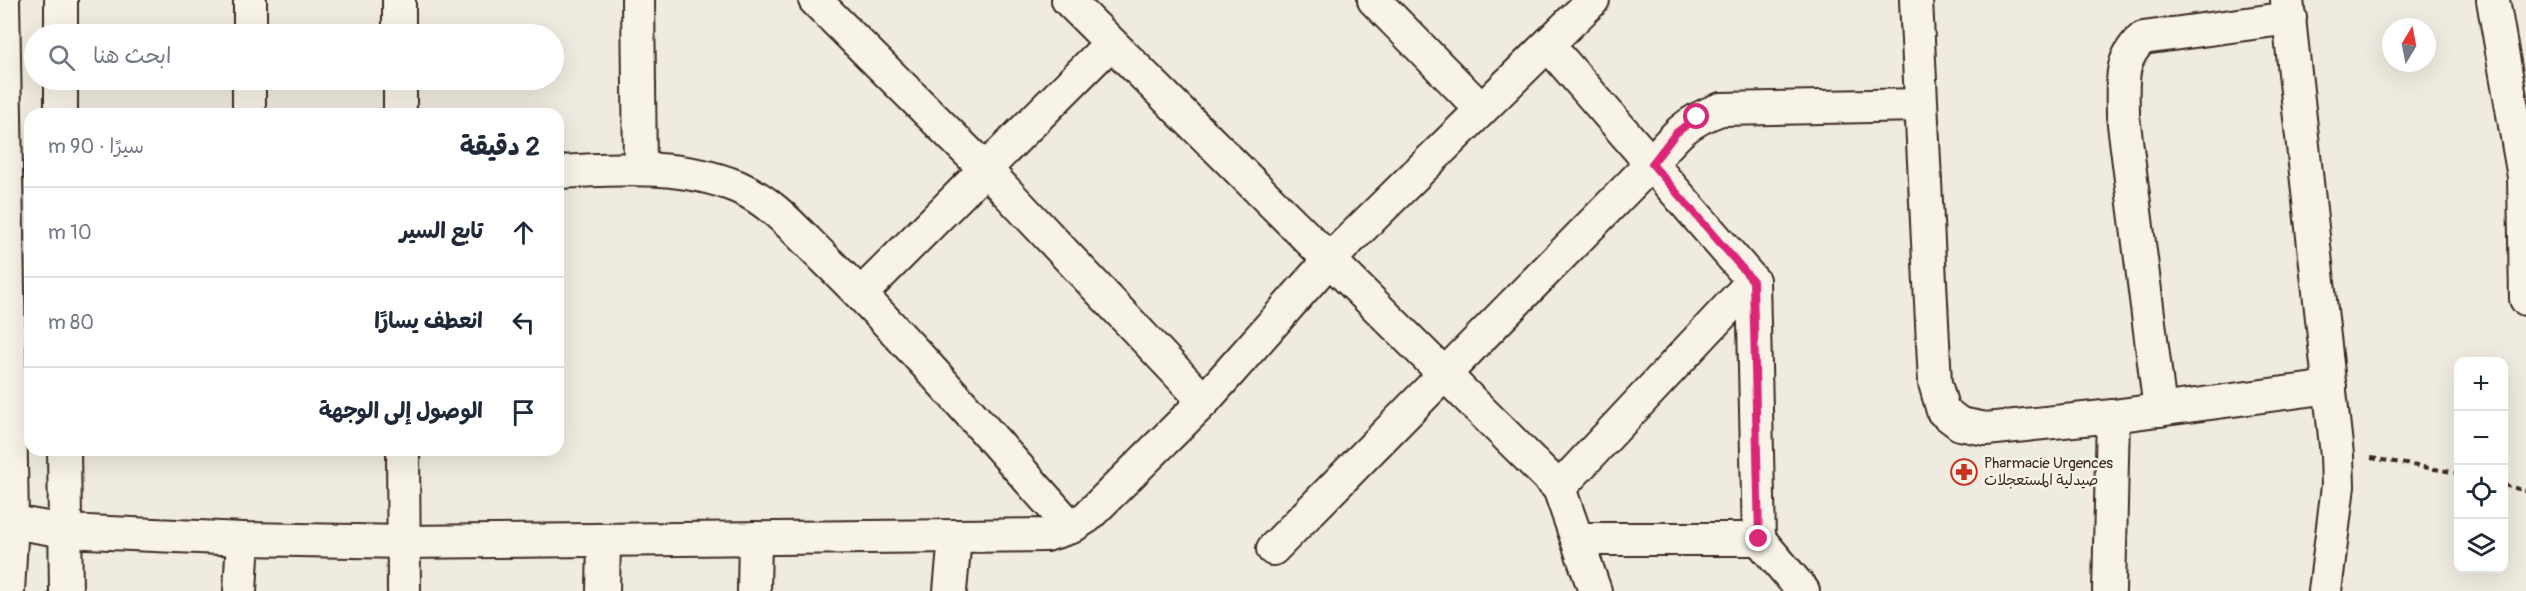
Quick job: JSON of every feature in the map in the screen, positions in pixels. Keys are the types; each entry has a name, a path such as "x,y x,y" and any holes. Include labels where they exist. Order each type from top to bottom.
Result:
{"street":[{"path":"3,0 8,591"},
{"path":"61,0 61,24"},
{"path":"250,0 250,24"},
{"path":"399,0 399,24"},
{"path":"638,0 640,167"},
{"path":"815,0 986,170 1204,401"},
{"path":"1068,0 1559,488 1595,591"},
{"path":"1374,0 1482,110"},
{"path":"6,520 65,531 243,539 405,542 955,538 1046,535 1071,527 1087,517 1204,401 1329,260 1549,46 1593,0"},
{"path":"1916,0 1935,382 1942,411 1960,424 1986,429 2113,416 2330,387"},
{"path":"2493,0 2524,177 2526,299"},
{"path":"2160,410 2123,116 2123,72 2130,49 2143,38 2289,9 2337,455 2338,486 2325,591"},
{"path":"861,294 1112,43"},
{"path":"1549,46 1753,281 1759,539 1803,591"},
{"path":"61,90 61,108"},
{"path":"249,90 249,108"},
{"path":"400,90 400,108"},
{"path":"1274,549 1652,164 1676,133 1697,117 1721,109 1921,105"},
{"path":"564,172 640,167 700,176 737,187 766,201 861,294 1071,527"},
{"path":"1559,488 1753,281"},
{"path":"2109,591 2113,416"},
{"path":"64,456 66,591"},
{"path":"402,456 404,591"},
{"path":"754,591 755,538"},
{"path":"950,591 955,538"},
{"path":"240,591 243,539"},
{"path":"1577,539 1759,539"},
{"path":"603,591 604,541"}],"path":[{"path":"2337,455 2383,459 2454,472"},
{"path":"2508,486 2526,491"}],"place":[{"name":"Pharmacie Urgences صيدلية المستعجلات","path":"1964,472"}],"route":[{"path":"1697,117 1676,133 1652,164 1753,281 1759,539"}]}
